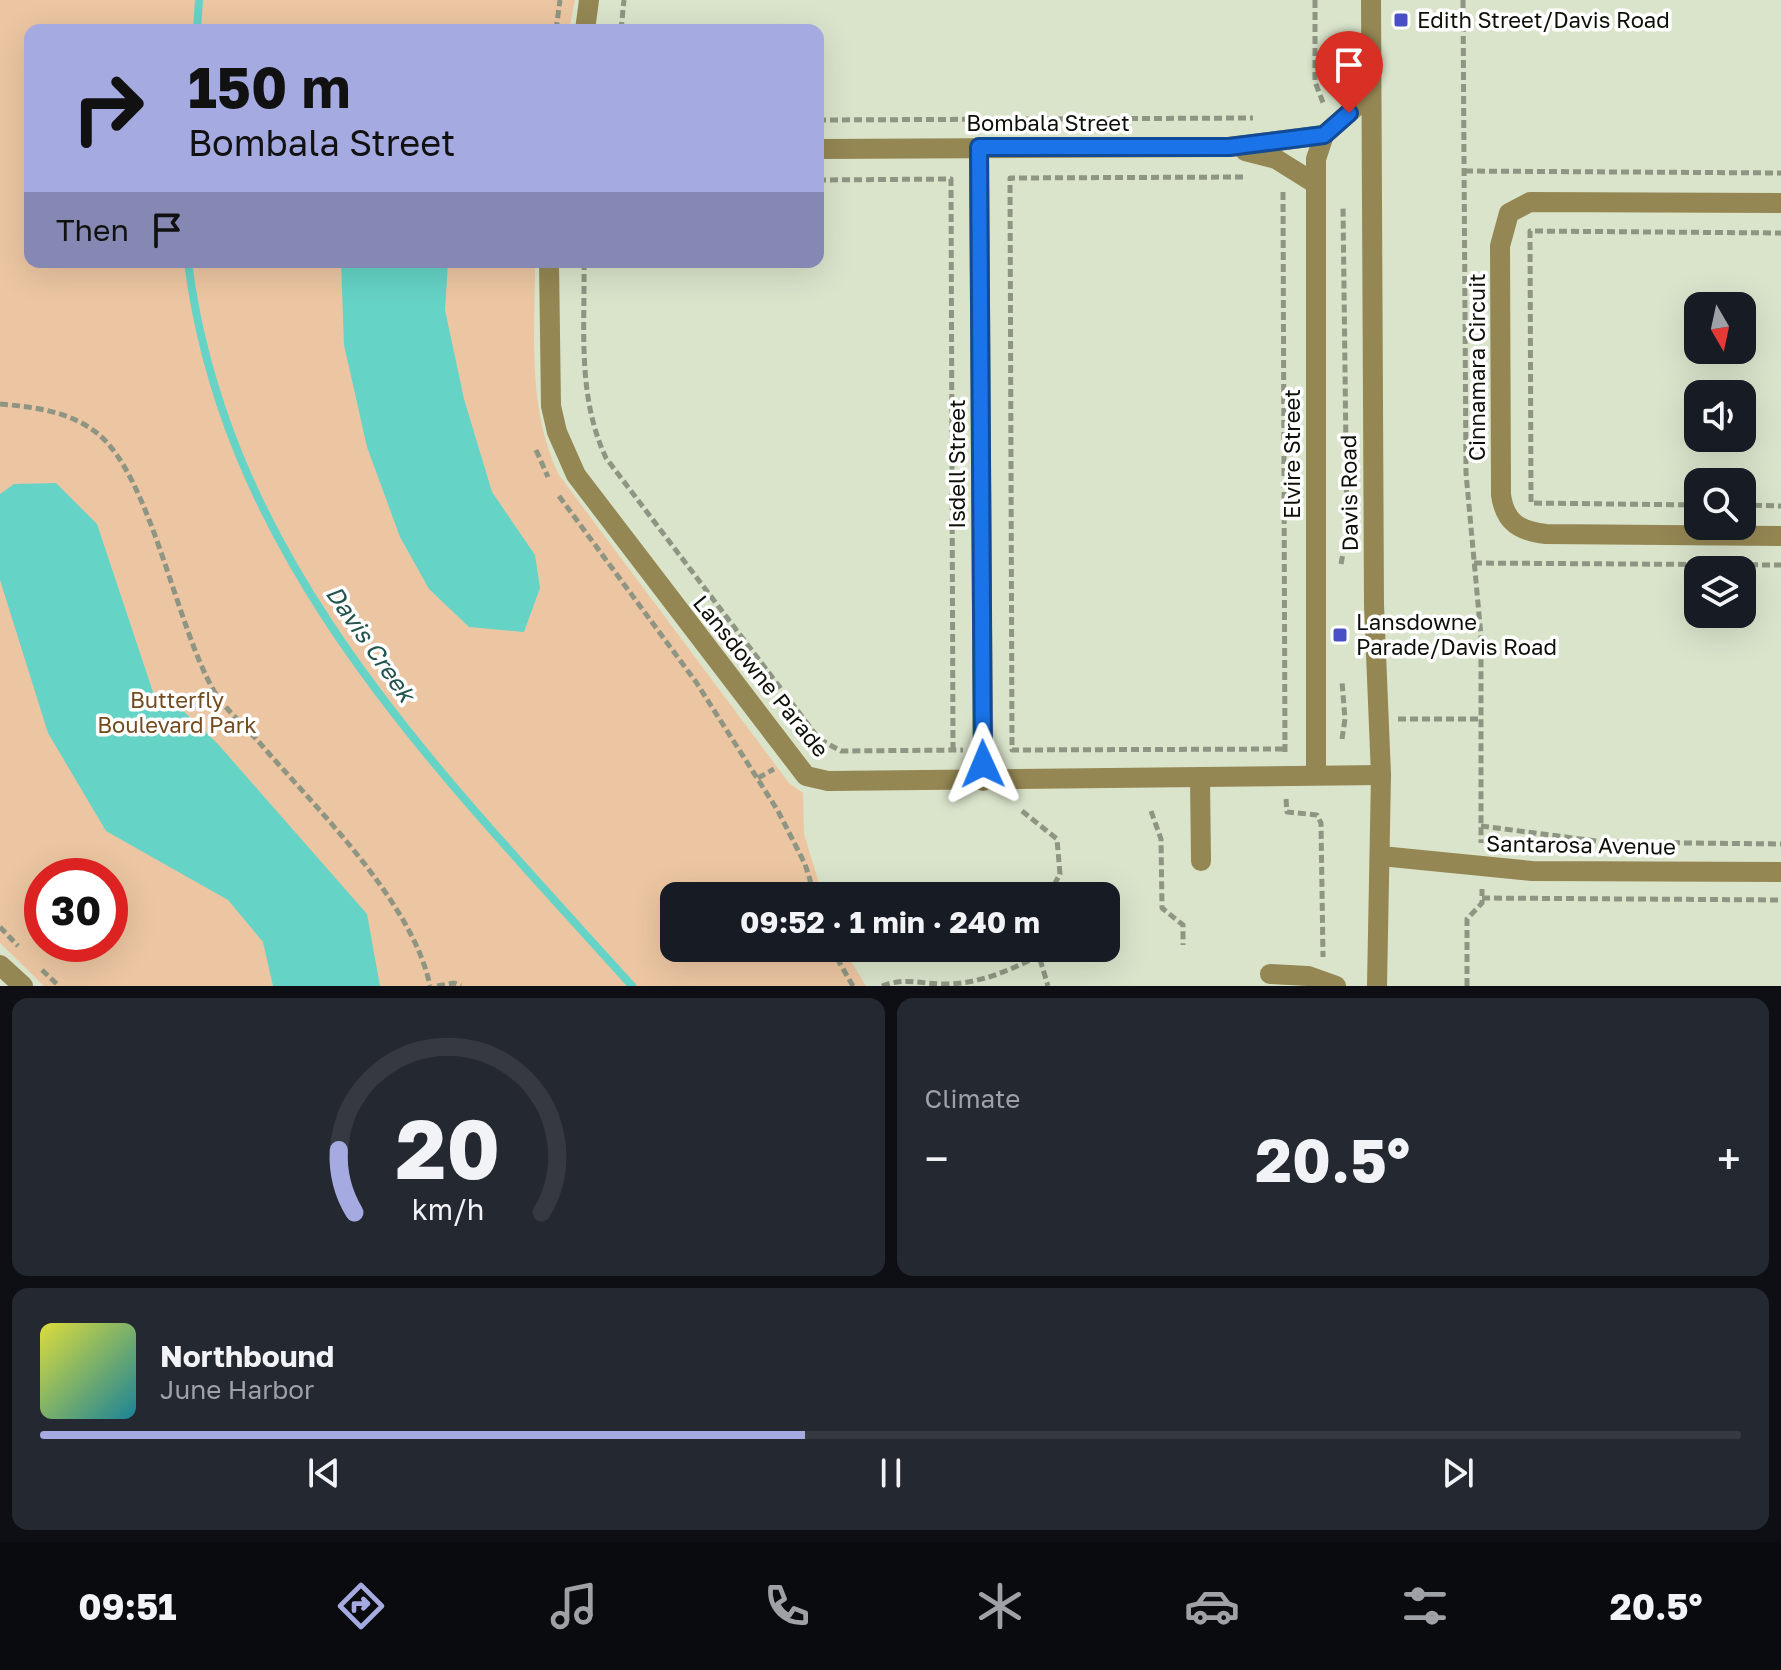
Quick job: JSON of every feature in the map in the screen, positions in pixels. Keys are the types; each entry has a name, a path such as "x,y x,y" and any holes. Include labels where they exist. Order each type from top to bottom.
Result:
{"street":[{"path":"586,24 589,0"},
{"name":"Davis Road","path":"1371,0 1369,95 1374,605 1381,775 1377,986"},
{"path":"1324,135 1369,95"},
{"name":"Bombala Street","path":"824,149 1229,147 1324,135"},
{"name":"Elvire Street","path":"1316,775 1316,159 1324,135"},
{"name":"Isdell Street","path":"979,147 983,781"},
{"name":"Bombala Street","path":"1229,147 1276,159 1316,184"},
{"name":"Cinnamara Circuit","path":"1781,203 1530,202 1509,213 1500,246 1501,495 1503,507 1513,524 1528,532 1546,534 1781,536"},
{"name":"Lansdowne Parade","path":"549,268 551,406 557,432 576,475 806,776 828,781 983,781 1381,775"},
{"path":"1200,779 1201,861"},
{"name":"Santarosa Avenue","path":"1381,856 1481,868 1781,872"},
{"path":"0,965 23,986"},
{"path":"1270,974 1329,982"}],"path":[{"path":"557,24 560,0"},
{"path":"622,24 624,0"},
{"path":"1463,0 1466,473 1481,636 1482,903 1467,919 1467,986"},
{"path":"824,120 1269,117"},
{"path":"1465,171 1781,173"},
{"path":"1253,177 1010,178 1012,750 1285,749"},
{"path":"1283,177 1285,778 1287,812 1317,815 1321,823 1329,982"},
{"path":"584,268 585,391 589,416 606,458 819,739 841,751 953,750 951,179 824,180"},
{"path":"1684,505 1531,503 1530,231 1781,233"},
{"path":"0,404 64,414 98,433 122,464 144,512 194,651 216,693 385,891 425,960 430,986"},
{"path":"1756,505 1781,506"},
{"path":"1474,563 1781,565"},
{"path":"1022,811 1057,839 1060,874 1056,882"},
{"path":"1151,811 1161,839 1162,908 1183,925 1183,945"},
{"path":"1481,826 1604,842 1781,844"},
{"path":"1482,898 1781,900"},
{"path":"839,962 853,986"},
{"path":"882,986 900,979 943,984 989,980 1026,962"},
{"path":"1041,962 1048,986"},
{"path":"437,986 454,983 461,986"}],"green space":[{"name":"Butterfly Boulevard Park","path":"0,0 575,0 570,24 24,24 24,268 535,268 537,397 549,450 559,475 789,783 803,793 804,834 819,882 660,882 660,962 851,962 866,986 44,986 0,943"}],"water":[{"path":"341,268 448,268 445,310 464,399 492,492 535,555 540,588 524,632 469,627 429,589 400,537 367,447 344,345"},
{"path":"56,483 97,524 153,692 179,707 217,743 367,914 380,986 273,986 263,942 228,900 106,831 48,733 0,580 0,494 14,484"}],"waterway":[{"name":"Davis Creek","path":"197,24 199,0"},
{"name":"Davis Creek","path":"189,268 210,371 246,472 294,567 352,656 417,742 632,986"}],"place":[{"name":"Edith Street/Davis Road","path":"1401,20"},
{"name":"Lansdowne Parade/Davis Road","path":"1340,635"}],"route":[{"path":"983,764 979,147 1229,147 1324,135 1349,113"}]}
